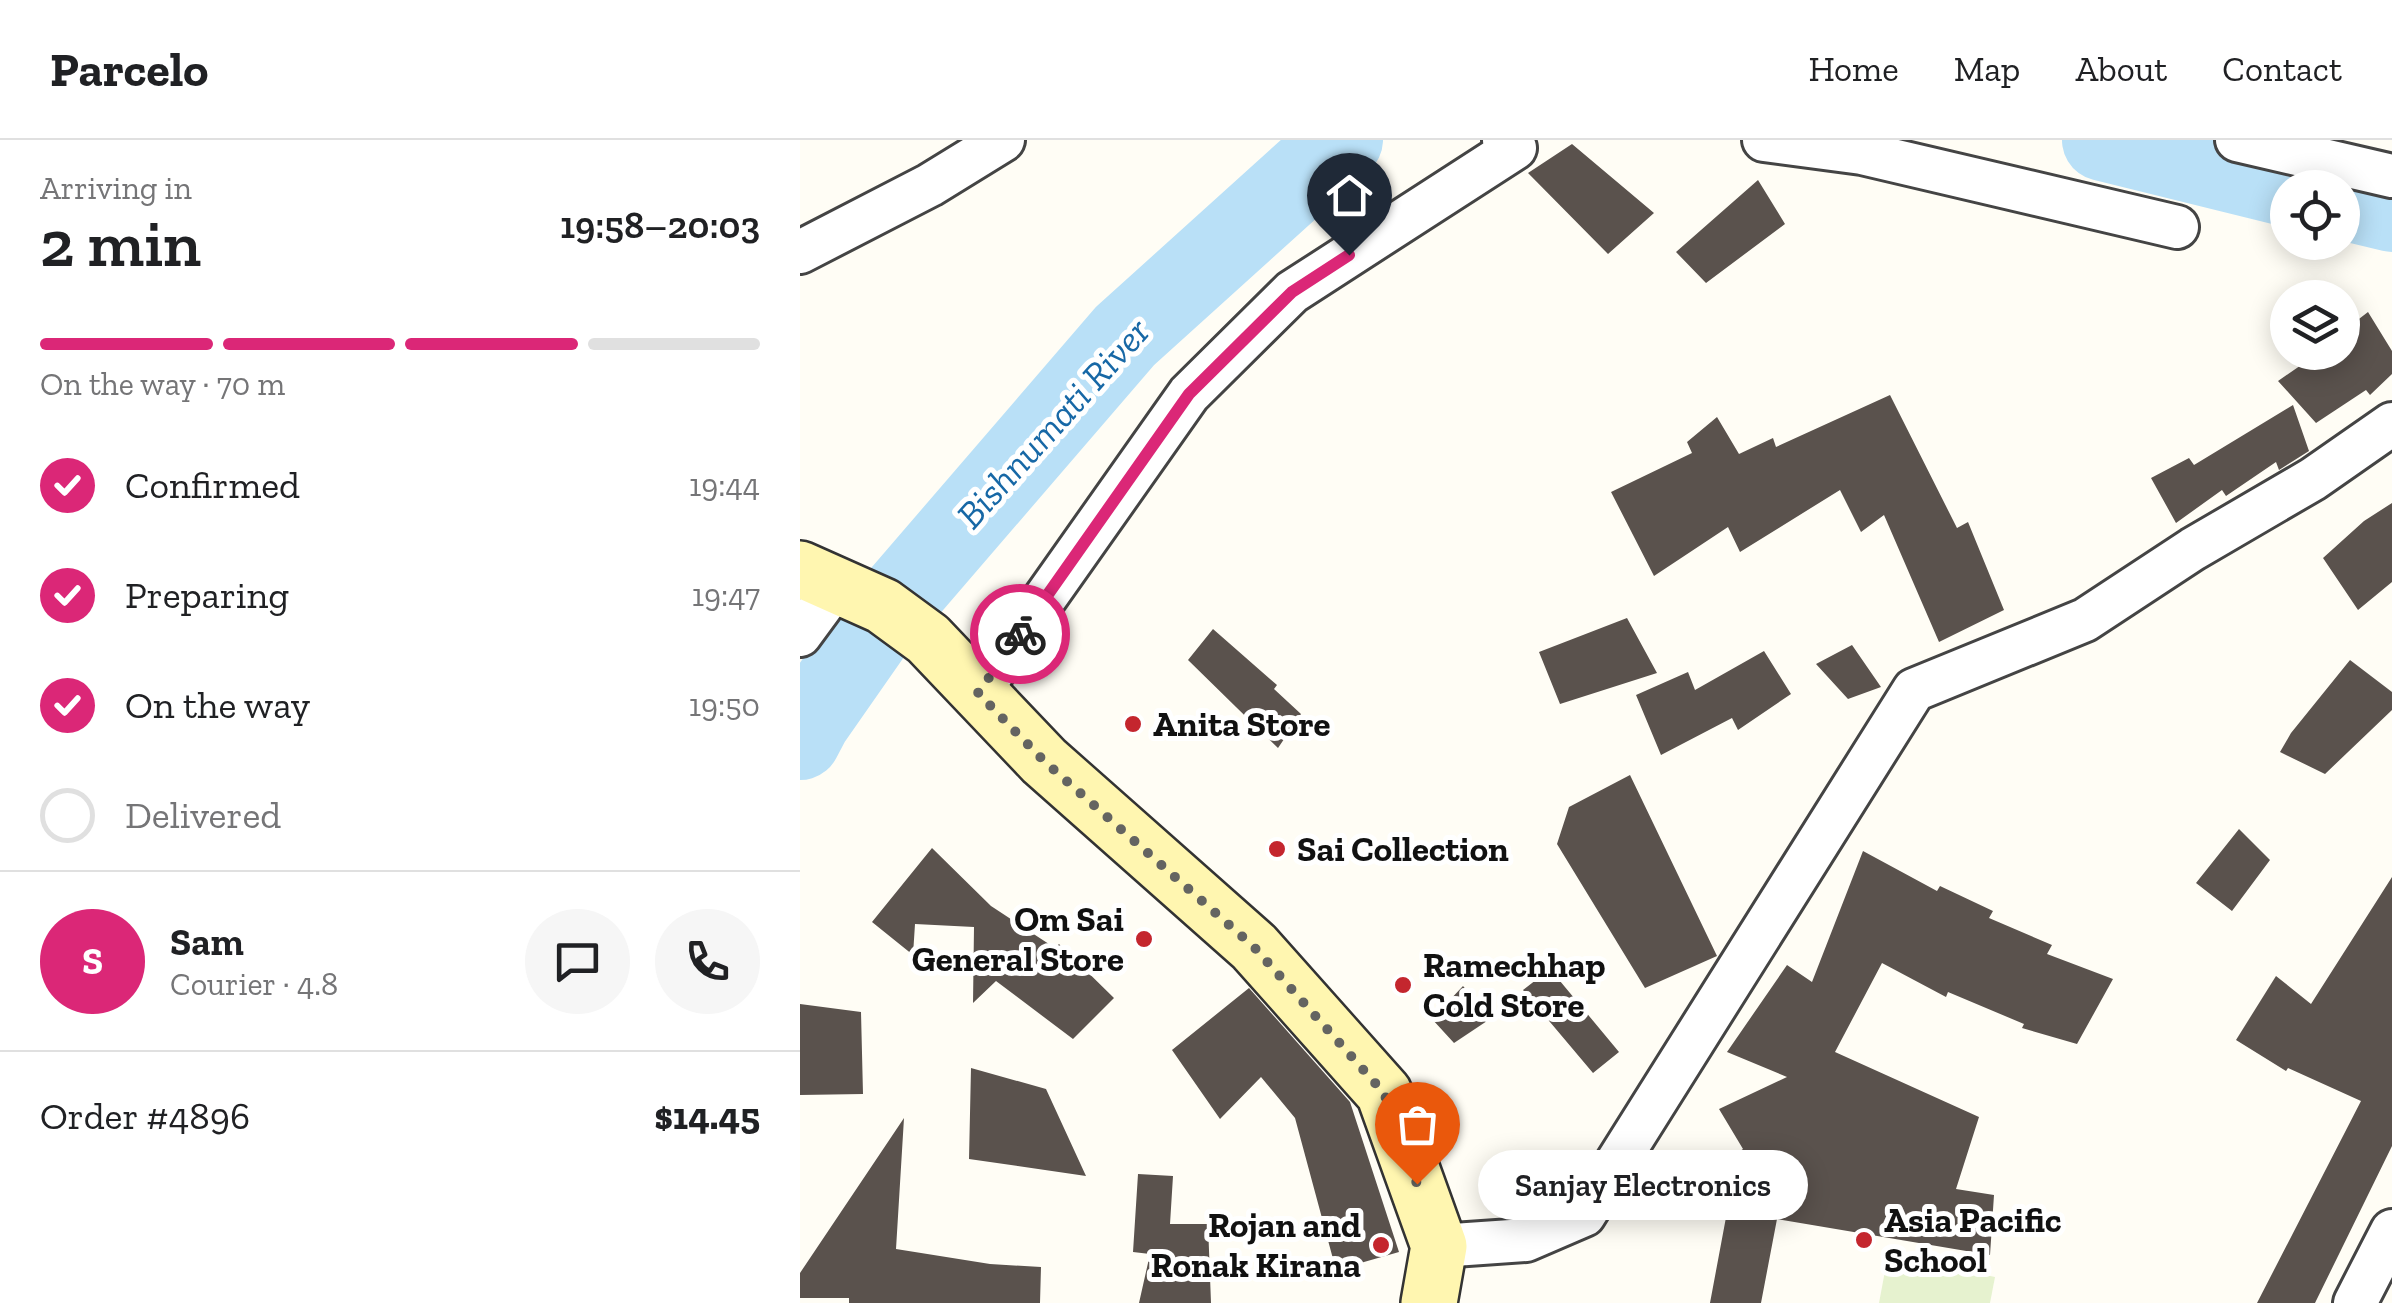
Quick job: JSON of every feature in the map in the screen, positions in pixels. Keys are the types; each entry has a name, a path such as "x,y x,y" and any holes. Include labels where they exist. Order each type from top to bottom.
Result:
{"main road":[{"path":"839,588 928,639 1044,761 1254,947 1384,1093 1439,1246 1429,1303"}],"street":[{"path":"800,252 930,185 1003,140"},
{"path":"1764,140 1862,153 2176,227"},
{"path":"2237,140 2392,176"},
{"path":"978,693 1189,394 1292,292 1516,143"},
{"path":"1439,1246 1526,1240 1584,1216 1914,690 2085,620 2193,548 2314,479 2392,424"},
{"path":"800,634 839,588"},
{"path":"2355,1303 2392,1231"}],"green space":[{"path":"1888,1255 1995,1277 1990,1303 1879,1303"}],"building":[{"path":"1572,144 1654,213 1608,254 1528,173"},
{"path":"1758,180 1785,224 1706,283 1676,252"},
{"path":"2368,312 2392,351 2392,374 2370,395 2366,390 2316,423 2278,381 2294,370 2360,370 2360,318"},
{"path":"1890,395 1957,528 1968,522 2004,610 1939,642 1884,515 1861,532 1840,490 1740,552 1728,527 1654,576 1611,492 1692,453 1687,442 1717,417 1739,454 1773,438 1776,447"},
{"path":"2293,405 2309,451 2279,470 2276,462 2226,496 2222,490 2176,523 2151,478 2189,458 2194,465"},
{"path":"2392,503 2392,582 2358,610 2323,558 2364,521"},
{"path":"1627,618 1657,673 1560,704 1539,652"},
{"path":"1213,629 1277,685 1274,689 1301,714 1278,748 1188,660"},
{"path":"1852,645 1881,687 1848,699 1816,664"},
{"path":"1764,651 1791,694 1738,730 1732,718 1661,755 1636,695 1688,672 1695,690"},
{"path":"2350,660 2392,692 2392,710 2325,774 2280,752"},
{"path":"1630,775 1717,956 1645,988 1557,844 1569,807"},
{"path":"2239,829 2270,860 2232,911 2196,883"},
{"path":"932,848 991,906 1055,948 1059,944 1114,998 1073,1039 996,981 973,1003 974,927 915,924 913,955 872,922"},
{"path":"1863,851 1937,891 1940,886 1993,911 1989,918 2052,945 2047,954 2113,979 2077,1044 2022,1028 2024,1024 1948,992 1946,997 1882,963 1835,1052 1979,1117 1956,1189 1994,1195 1990,1255 1777,1219 1761,1303 1710,1303 1727,1212 1709,1173 1743,1149 1719,1109 1787,1077 1727,1052 1787,965 1812,982"},
{"path":"2392,877 2392,1146 2315,1303 2257,1303 2361,1101 2288,1068 2286,1071 2236,1040 2276,976 2311,1004"},
{"path":"1550,969 1619,1052 1593,1073 1523,990"},
{"path":"1463,986 1490,1019 1454,1043 1432,1019"},
{"path":"1249,988 1350,1102 1399,1252 1336,1270 1295,1118 1261,1077 1220,1119 1172,1050"},
{"path":"800,1004 861,1012 863,1094 800,1095"},
{"path":"971,1068 1046,1089 1086,1176 969,1159"},
{"path":"904,1118 896,1249 990,1264 1041,1267 1040,1303 849,1303 849,1298 800,1298 800,1273"},
{"path":"1138,1174 1173,1176 1170,1224 1208,1224 1211,1303 1139,1303 1150,1254 1133,1252"}],"waterway":[{"name":"Bishnumati River","path":"800,739 877,624 1125,336 1342,140"},
{"name":"Bishnumati River","path":"2103,140 2270,181"},
{"name":"Bishnumati River","path":"2360,203 2392,211"}],"way so far":[{"path":"1020,634 978,693 1044,761 1254,947 1384,1093 1417,1184"}],"place":[{"name":"Anita Store","path":"1133,724"},
{"name":"Sai Collection","path":"1277,849"},
{"name":"Om Sai General Store","path":"1144,939"},
{"name":"Ramechhap Cold Store","path":"1403,985"},
{"name":"Sanjay Electronics","path":"1417,1184"},
{"name":"Asia Pacific School","path":"1864,1240"},
{"name":"Rojan and Ronak Kirana","path":"1381,1245"}],"route":[{"path":"1020,634 1189,394 1292,292 1349,255"}]}
